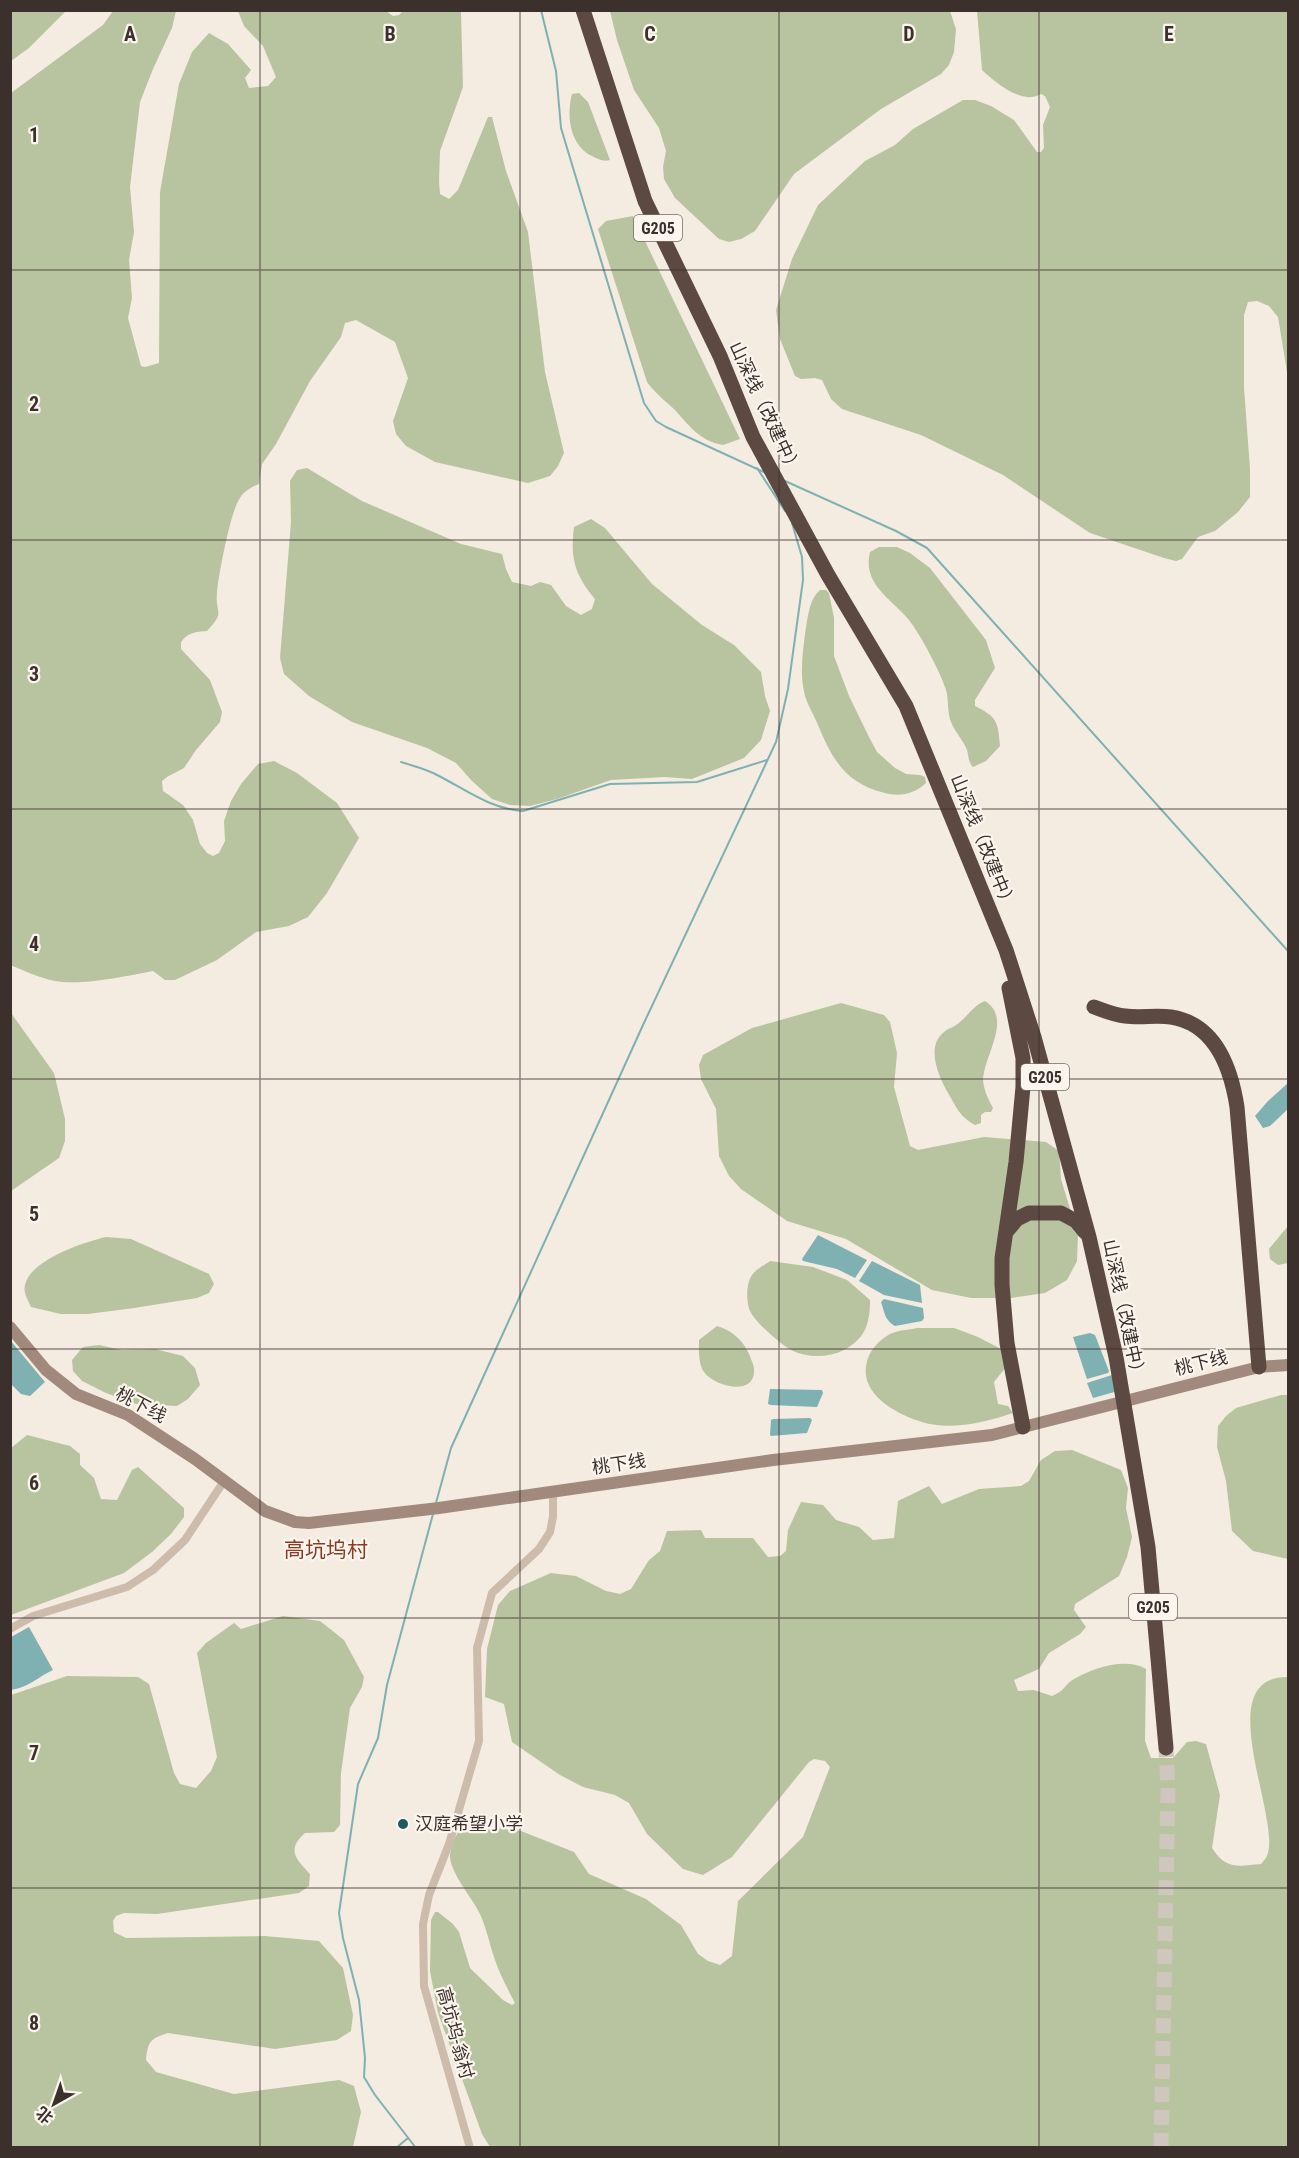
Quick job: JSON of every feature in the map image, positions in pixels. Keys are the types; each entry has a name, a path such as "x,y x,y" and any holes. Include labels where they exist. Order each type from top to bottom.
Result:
{"highway":[{"name":"山深线（改建中）","path":"583,10 645,201 720,356 753,437 828,575 906,706 1006,951 1034,1037 1089,1237 1116,1357 1148,1547 1166,1748"},
{"path":"979,883 1010,991 1023,1058 1022,1116 1002,1258 1007,1343 1023,1427"},
{"path":"1094,1007 1123,1016 1173,1017 1194,1026 1212,1040 1223,1056 1233,1081 1237,1107 1259,1367"},
{"path":"1007,1231 1017,1219 1029,1213 1060,1213 1076,1221 1089,1237"}],"main road":[{"name":"桃下线","path":"10,1327 46,1370 76,1394 128,1416 168,1441 265,1511 289,1520 309,1523 439,1508 773,1460 992,1435 1259,1367 1288,1365"}],"street":[{"path":"10,1629 33,1616 127,1587 153,1570 185,1540 224,1481"},
{"name":"高坑坞-翁村","path":"470,2148 424,1986 423,1924 429,1895 449,1844 479,1741 477,1648 492,1593 539,1549 550,1532 553,1517 553,1491"}],"green space":[{"path":"11,10 66,11 29,48 11,61"},
{"path":"113,11 176,11 172,28 140,102 130,187 134,232 129,260 132,298 128,318 141,366 145,367 159,363 160,192 179,84 192,52 209,33 228,44 251,70 245,78 249,88 268,86 276,77 263,46 244,26 238,11 386,11 393,16 403,11 461,11 463,87 440,151 440,194 449,199 458,190 488,117 492,117 506,171 528,232 545,372 564,453 550,476 528,483 435,462 406,446 396,434 393,421 408,378 395,342 356,320 345,323 341,337 310,381 276,444 262,464 259,484 244,493 236,505 220,573 216,620 207,631 189,634 181,642 181,649 210,680 222,712 220,722 184,768 162,781 163,791 183,805 193,820 200,844 207,853 213,856 219,853 225,841 224,821 231,801 241,784 258,764 274,761 297,773 337,803 359,838 327,893 308,917 289,926 256,932 217,960 175,980 165,980 153,971 78,982 55,981 38,976 10,965 11,93 103,25"},
{"path":"610,11 950,11 956,29 954,52 949,65 941,74 881,109 794,174 755,231 741,239 729,242 719,239 675,198 664,179 663,167 666,151 659,128 634,90"},
{"path":"977,11 1288,11 1288,456 1287,372 1278,317 1269,306 1257,301 1248,302 1244,315 1244,388 1250,497 1238,512 1215,531 1198,537 1182,559 1176,561 1164,558 1090,533 1003,475 921,435 842,409 831,399 822,380 801,379 795,376 780,339 776,310 792,259 818,205 865,161 895,145 913,129 963,100 975,100 991,106 1014,120 1037,152 1041,152 1044,148 1043,125 1050,107 1045,96 1041,94 1031,97 1018,95 982,70"},
{"path":"579,93 588,102 610,160 592,156 579,145 574,137 570,120 570,103 572,94"},
{"path":"633,216 740,439 723,445 707,440 647,382 598,229 606,221"},
{"path":"307,468 362,501 461,544 502,554 512,582 531,586 540,582 551,585 566,606 581,615 592,609 595,599 583,582 576,566 573,548 574,527 591,519 605,528 652,584 702,625 734,645 761,672 770,711 761,740 744,758 692,779 665,777 611,780 530,806 510,805 492,799 456,763 427,748 352,722 309,696 284,674 280,658 291,522 290,481 297,470"},
{"path":"879,547 897,547 910,553 930,568 986,640 995,668 975,700 975,706 988,713 995,721 1000,746 986,761 973,767 971,765 967,750 951,722 946,690 930,654 909,620 880,590 870,574 870,552"},
{"path":"820,590 826,590 829,593 834,618 834,656 849,696 877,752 895,768 906,774 925,777 926,783 917,790 896,795 871,789 850,776 829,749 805,696 802,679 803,653 810,607"},
{"path":"985,1001 993,1008 997,1026 983,1078 986,1093 993,1108 991,1112 981,1115 981,1123 975,1125 962,1115 948,1093 938,1071 935,1046 938,1038 944,1032"},
{"path":"841,1003 884,1015 890,1022 897,1053 894,1087 910,1146 918,1150 984,1137 1046,1142 1059,1151 1061,1179 1078,1235 1077,1261 1067,1280 1045,1293 1011,1298 971,1298 932,1290 846,1239 787,1221 741,1189 729,1176 719,1156 716,1109 701,1079 699,1065 703,1055 752,1028"},
{"path":"11,1013 54,1073 65,1119 65,1141 59,1158 11,1191"},
{"path":"1288,1226 1288,1263 1278,1265 1270,1259 1269,1249"},
{"path":"106,1237 131,1239 209,1274 214,1284 209,1293 197,1298 88,1314 61,1314 31,1307 26,1296 25,1285 29,1276 37,1268 47,1260 72,1248"},
{"path":"770,1261 813,1267 847,1280 870,1300 868,1323 862,1335 844,1350 824,1356 797,1353 780,1343 757,1321 748,1303 747,1293 752,1275"},
{"path":"717,1326 737,1337 747,1350 754,1369 753,1378 749,1383 734,1387 725,1385 704,1372 700,1361 699,1340"},
{"path":"917,1328 954,1328 1003,1350 1006,1367 994,1382 998,1404 1008,1406 1013,1413 980,1422 933,1425 901,1414 881,1401 868,1383 866,1373 870,1353 890,1334"},
{"path":"99,1345 122,1350 155,1349 183,1356 195,1368 200,1385 188,1399 177,1406 136,1404 106,1393 82,1381 73,1371 72,1360 83,1347"},
{"path":"1288,1395 1288,1559 1253,1551 1232,1531 1226,1481 1217,1447 1218,1426 1226,1416 1236,1408"},
{"path":"27,1435 70,1446 80,1454 80,1465 94,1478 101,1499 117,1500 132,1470 138,1467 184,1508 184,1517 171,1534 152,1552 124,1573 11,1615 11,1448"},
{"path":"1072,1450 1121,1470 1128,1488 1126,1508 1132,1537 1119,1576 1075,1604 1074,1610 1086,1627 1080,1634 1049,1653 1039,1669 1014,1680 1018,1691 1034,1690 1052,1696 1074,1679 1110,1665 1129,1664 1146,1669 1145,1741 1151,1758 1173,1758 1187,1742 1196,1741 1206,1744 1220,1795 1212,1848 1222,1860 1228,1863 1246,1865 1261,1864 1265,1859 1268,1853 1269,1834 1253,1750 1250,1722 1254,1698 1265,1683 1288,1677 1288,2147 490,2147 482,2134 438,2013 430,1971 431,1920 435,1912 438,1912 459,1932 470,1968 503,2000 512,2005 515,2003 498,1969 476,1906 453,1869 450,1855 455,1837 461,1830 468,1825 521,1831 574,1852 589,1874 646,1899 681,1925 698,1954 720,1965 732,1956 738,1901 803,1837 830,1767 825,1761 814,1759 809,1762 732,1857 703,1875 683,1869 647,1834 629,1803 615,1795 583,1787 560,1775 512,1742 504,1704 485,1697 487,1649 498,1605 510,1591 551,1573 576,1576 606,1591 620,1594 631,1589 649,1560 660,1551 667,1531 701,1530 705,1538 753,1538 768,1557 780,1556 786,1551 788,1530 801,1502 823,1505 836,1520 859,1527 873,1540 894,1538 898,1501 929,1486 942,1504 979,1489 1021,1486 1029,1481 1041,1460 1055,1451"},
{"path":"283,1616 320,1621 344,1640 364,1677 362,1687 350,1708 341,1773 340,1825 334,1832 305,1833 296,1844 297,1859 310,1874 309,1886 299,1893 157,1914 124,1913 116,1916 113,1921 114,1932 126,1938 265,1936 319,1941 343,1968 353,2015 351,2031 337,2040 275,2049 168,2033 151,2042 146,2060 156,2072 234,2094 339,2080 354,2086 361,2112 353,2147 11,2147 11,1695 67,1676 138,1677 149,1684 174,1773 180,1784 196,1788 211,1771 217,1757 197,1653 206,1643 234,1623 241,1629"}],"water":[{"path":"1288,1083 1288,1109 1270,1126 1263,1128 1255,1116"},
{"path":"818,1235 867,1260 855,1278 837,1269 803,1261 802,1259"},
{"path":"872,1261 920,1285 922,1303 884,1295 859,1281"},
{"path":"884,1299 923,1308 924,1318 922,1321 895,1326 885,1316 881,1302"},
{"path":"1090,1333 1095,1335 1109,1371 1087,1379 1073,1337"},
{"path":"10,1340 45,1382 30,1396 21,1394 11,1384"},
{"path":"1112,1375 1118,1391 1093,1398 1087,1383"},
{"path":"770,1389 822,1390 823,1393 817,1407 771,1405 768,1404"},
{"path":"810,1418 812,1420 807,1433 770,1435 773,1419"},
{"path":"29,1627 53,1670 27,1685 11,1690 11,1637"}],"waterway":[{"path":"541,10 556,71 561,128 644,403 656,421 666,427 766,473"},
{"path":"757,468 785,511"},
{"path":"785,481 896,531 927,548 1288,951"},
{"path":"436,1503 451,1448 643,1025 776,742 788,689 803,580 802,557 792,523"},
{"path":"401,762 433,773 478,798 523,811 610,784 697,782 767,760"},
{"path":"416,2148 364,2077 365,2058 359,2000 339,1913 358,1784 378,1738 387,1685 433,1514"},
{"path":"396,2148 408,2138"}],"tunnel":[{"path":"1161,2148 1168,1788 1166,1748"}],"place":[{"name":"汉庭希望小学","path":"403,1824"}],"district":[{"name":"高坑坞村","path":"326,1550"}]}
